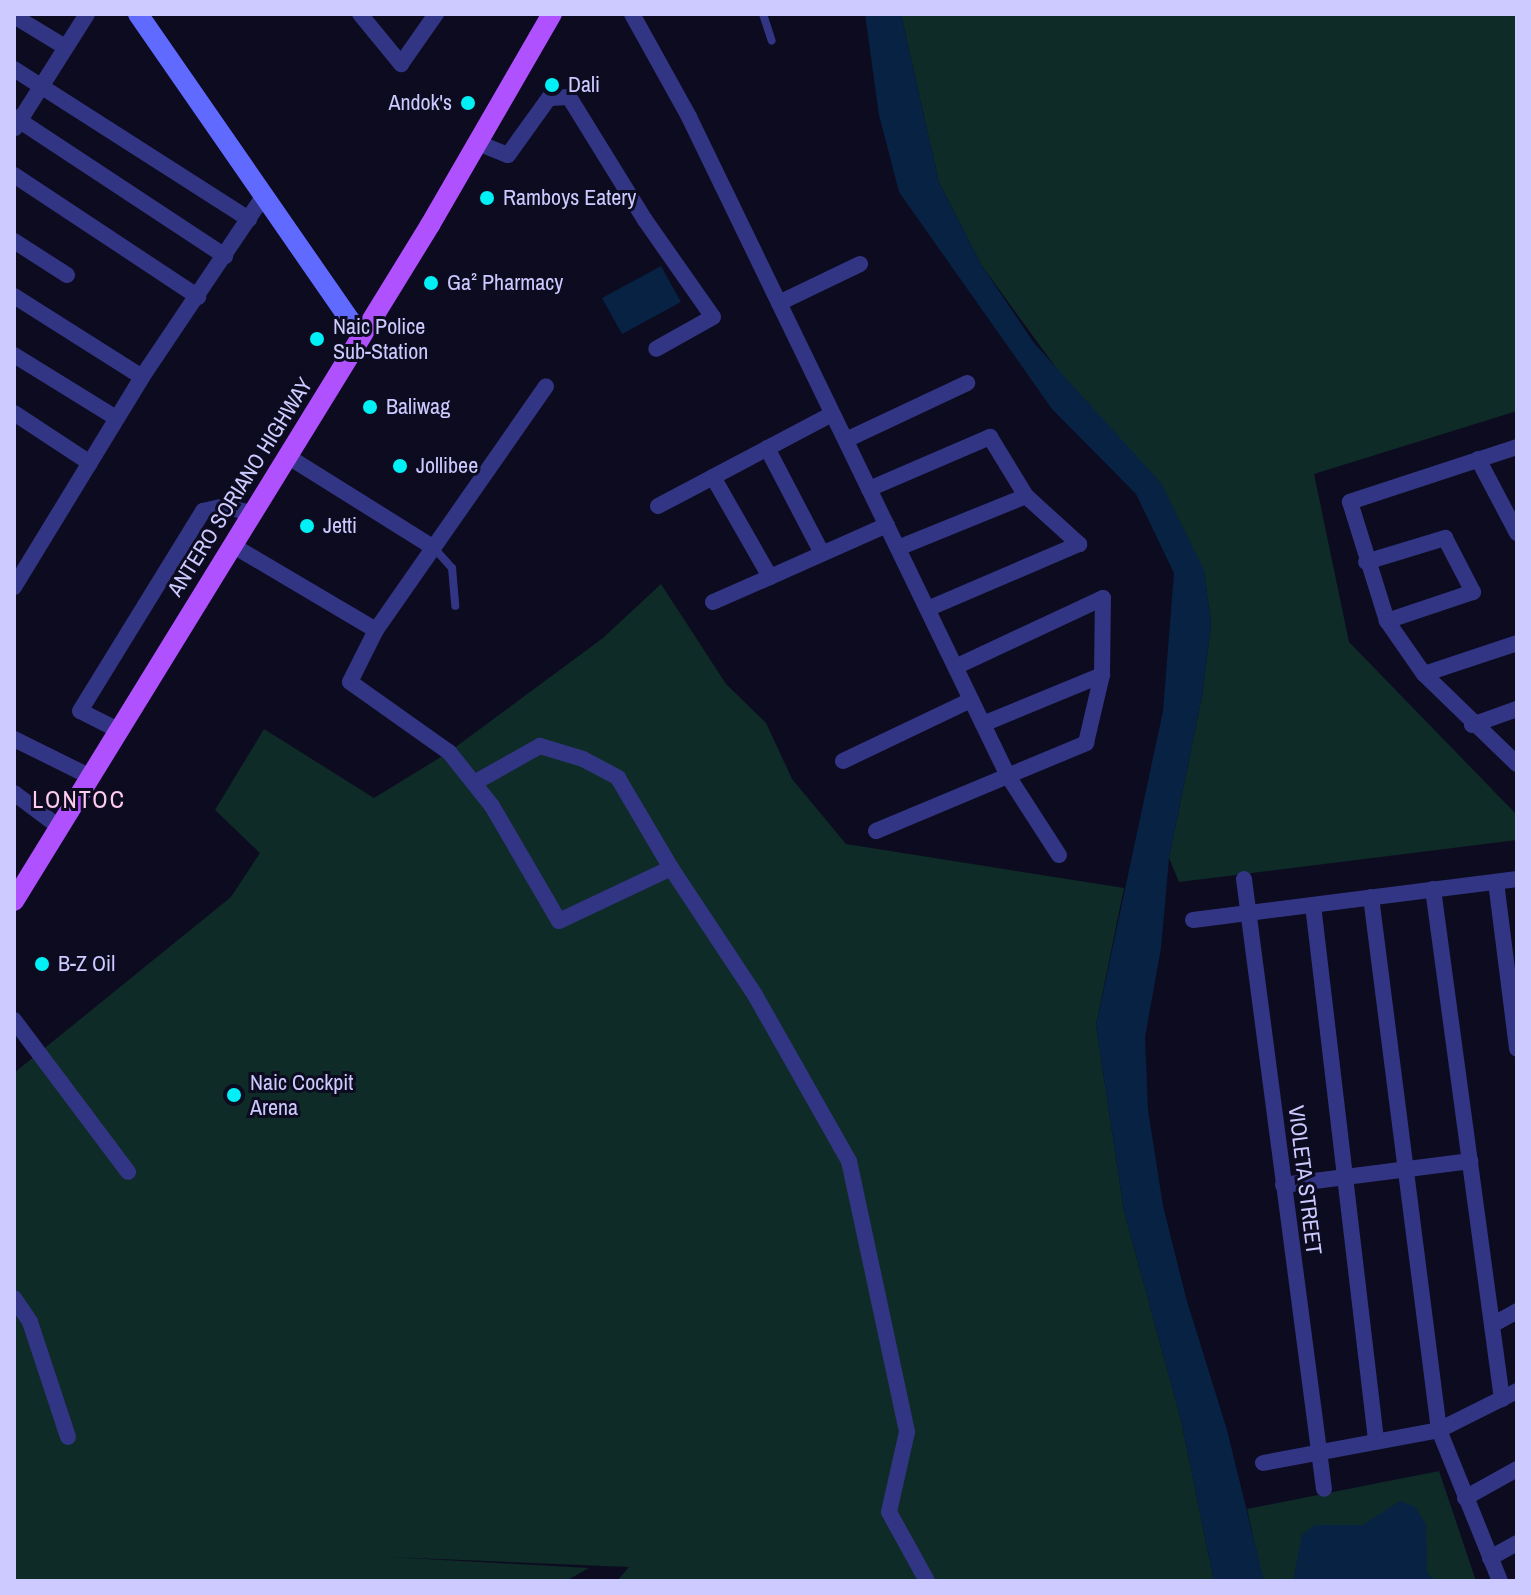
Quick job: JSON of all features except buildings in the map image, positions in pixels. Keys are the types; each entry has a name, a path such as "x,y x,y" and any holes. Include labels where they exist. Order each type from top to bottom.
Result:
{"main road":[{"name":"ANTERO SORIANO HIGHWAY","path":"14,901 430,225 552,14"}],"street":[{"path":"87,14 16,122 225,256"},
{"path":"138,14 361,336"},
{"path":"360,14 401,64 436,14"},
{"path":"632,14 689,117 1008,776 1059,855"},
{"path":"14,16 65,47"},
{"path":"14,69 249,219"},
{"path":"478,143 508,155 549,98 569,97 645,220 713,317 656,349"},
{"path":"14,175 198,297"},
{"path":"14,587 142,377 263,197"},
{"path":"14,241 67,275"},
{"path":"779,303 860,264"},
{"path":"14,296 142,377"},
{"path":"14,355 116,418"},
{"path":"846,440 967,383"},
{"path":"546,386 376,630 350,682 449,752 474,783 559,921 671,868"},
{"path":"14,413 90,463"},
{"path":"658,506 832,414"},
{"path":"869,489 990,437 1026,496 1079,544 927,609"},
{"path":"1517,447 1350,502 1366,562 1387,621 1424,674 1472,725 1517,764"},
{"path":"767,448 822,553"},
{"path":"287,456 434,548"},
{"path":"1478,459 1517,533"},
{"path":"713,477 770,577"},
{"path":"898,548 1026,496"},
{"path":"118,730 80,711 203,511 224,506 251,513"},
{"path":"713,602 887,525"},
{"path":"1366,562 1445,538 1473,592 1387,621"},
{"path":"232,545 376,630"},
{"path":"876,831 1086,743 1102,675 1103,598 955,667"},
{"path":"1424,674 1517,643"},
{"path":"983,724 1102,675"},
{"path":"843,761 971,700"},
{"path":"1472,725 1517,709"},
{"path":"14,739 89,776"},
{"path":"474,783 540,746 583,759 618,778 671,868 755,995 849,1161 907,1432 889,1512 927,1581"},
{"path":"14,793 58,826"},
{"name":"VIOLETA STREET","path":"1244,879 1324,1489"},
{"path":"1193,920 1517,879"},
{"path":"1496,882 1517,1049"},
{"path":"1433,889 1502,1399"},
{"path":"1371,897 1439,1430 1500,1581"},
{"path":"1313,905 1376,1440"},
{"path":"14,1020 128,1172"},
{"path":"1283,1185 1470,1161"},
{"path":"14,1298 30,1322 68,1437"},
{"path":"1492,1325 1517,1311"},
{"path":"1263,1463 1439,1430 1517,1391"},
{"path":"1465,1498 1517,1469"},
{"path":"1490,1558 1517,1543"}],"lane":[{"path":"763,14 772,41"},
{"path":"434,548 452,568 455,606"}],"green space":[{"path":"901,14 1517,14 1517,411 1314,474 1349,642 1517,815 1517,840 1179,882 1169,858 1202,696 1211,624 1204,571 982,266 939,183"},
{"path":"661,584 726,684 766,723 792,779 846,844 1124,888 1096,1025 1124,1211 1181,1420 1214,1581 617,1581 629,1567 389,1557 589,1568 566,1581 14,1581 14,1073 231,897 260,853 215,810 264,729 374,798 449,752 603,638"},
{"path":"1439,1471 1476,1581 1263,1581 1247,1509"}],"water":[{"path":"865,14 901,14 939,183 982,266 1034,343 1161,483 1204,570 1211,624 1202,696 1169,858 1161,948 1145,1037 1148,1110 1163,1206 1186,1298 1227,1430 1264,1581 1214,1581 1181,1420 1124,1211 1096,1025 1163,711 1174,573 1136,494 1052,409 899,192 879,115"},
{"path":"661,266 681,302 622,334 602,298"},
{"path":"1400,1501 1415,1507 1426,1524 1427,1573 1435,1581 1293,1581 1302,1535 1315,1525 1363,1525"}],"place":[{"name":"Dali","path":"552,85"},
{"name":"Andok's","path":"468,103"},
{"name":"Ramboys Eatery","path":"487,198"},
{"name":"Ga² Pharmacy","path":"431,283"},
{"name":"Naic Police Sub-Station","path":"317,339"},
{"name":"Baliwag","path":"370,407"},
{"name":"Jollibee","path":"400,466"},
{"name":"Jetti","path":"307,526"},
{"name":"B-Z Oil","path":"42,964"},
{"name":"Naic Cockpit Arena","path":"234,1095"}],"district":[{"name":"LONTOC","path":"79,800"}]}
